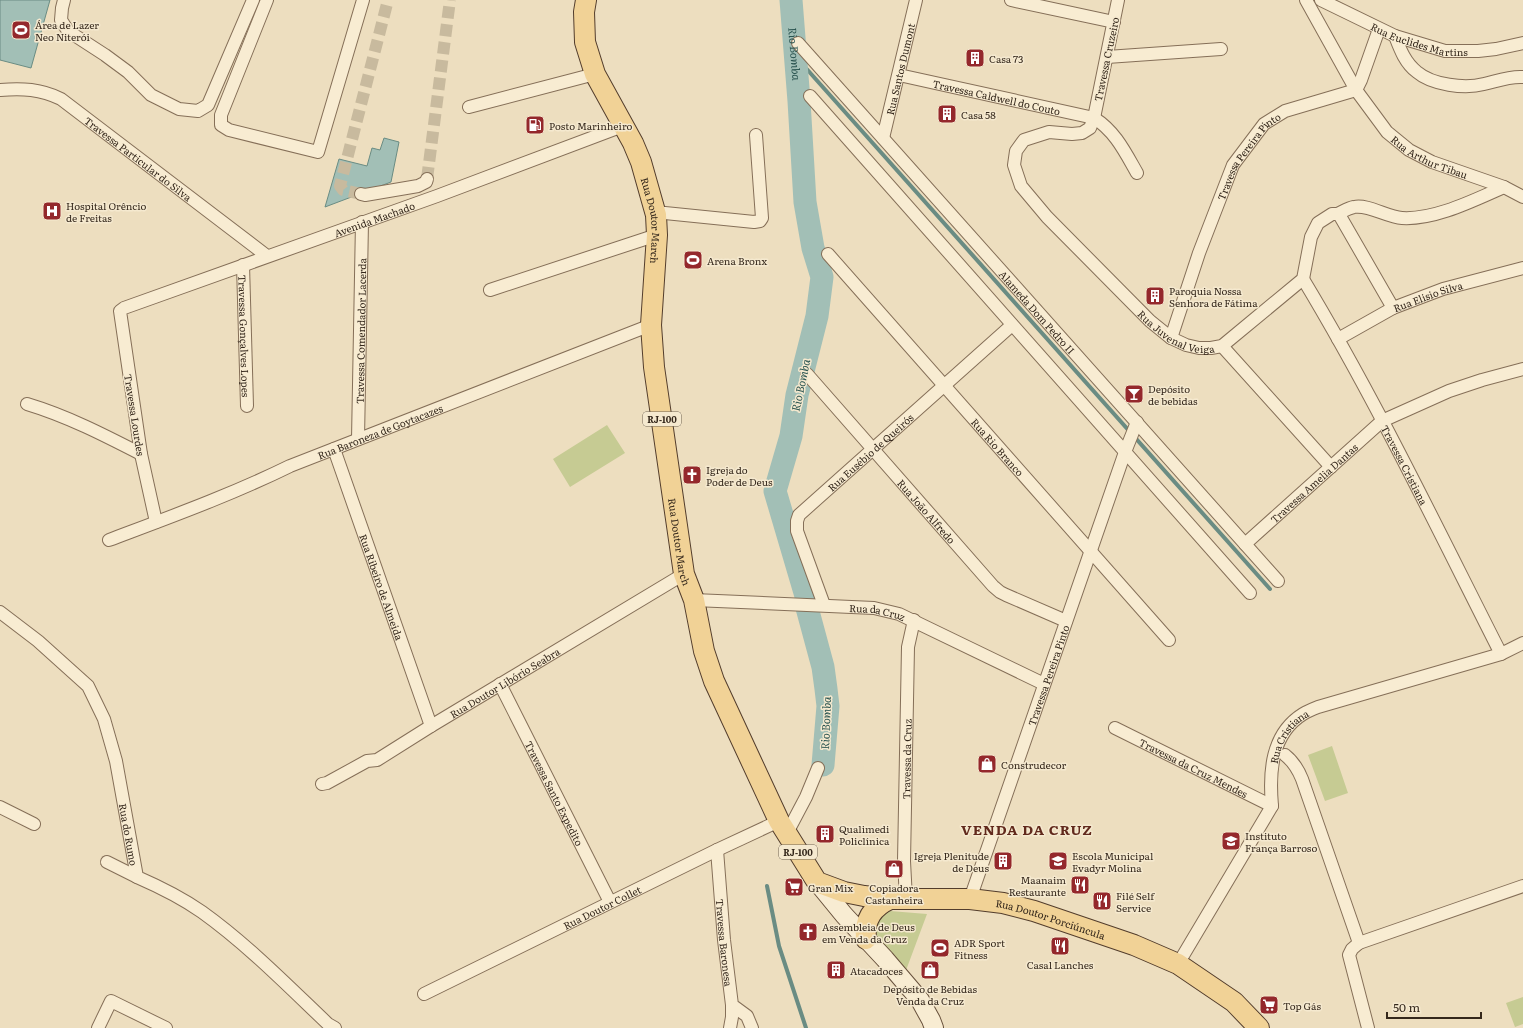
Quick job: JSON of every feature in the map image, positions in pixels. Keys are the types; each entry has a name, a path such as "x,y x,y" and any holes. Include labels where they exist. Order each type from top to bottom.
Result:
{"main road":[{"name":"Rua Doutor March","path":"586,0 584,12 585,42 595,74 641,162 655,212 657,235 651,325 654,367 684,574 694,600 704,651 714,681 783,827 817,882 844,915 920,1000 934,1028"},
{"name":"Rua Doutor Porciúncula","path":"817,882 855,895 898,899 970,899 1002,903 1034,911 1134,945 1178,964 1234,1002 1259,1028"},
{"path":"866,939 866,927 873,912 882,903 898,899"}],"street":[{"path":"64,0 61,20 68,31 106,55 128,72 150,95 179,109 198,111 208,105 253,0"},
{"path":"267,0 221,115 221,125 229,130 318,152 364,0"},
{"name":"Rua Santos Dumont","path":"883,138 916,0"},
{"path":"1011,0 1114,22"},
{"name":"Travessa Cruzeiro","path":"1094,118 1118,0"},
{"name":"Rua Arthur Tibau","path":"1306,0 1356,90 1387,132 1409,150 1432,162 1504,187 1523,197"},
{"name":"Rua Euclides Martins","path":"1322,0 1395,36 1445,51 1478,51 1523,43"},
{"path":"1356,90 1379,29"},
{"path":"1395,36 1405,58 1417,72 1429,79 1449,85 1466,86 1483,85 1513,76 1523,77"},
{"name":"Alameda Dom Pedro II","path":"798,43 1136,425 1278,581"},
{"path":"1107,57 1221,49"},
{"path":"469,108 595,74"},
{"name":"Travessa Caldwell do Couto","path":"899,75 1094,118"},
{"name":"Travessa Particular do Silva","path":"0,90 24,88 53,95 61,99 267,256"},
{"name":"Travessa Pereira Pinto","path":"1171,338 1199,253 1234,165 1264,124 1285,111 1356,90"},
{"path":"810,96 1012,325 1127,447 1250,593"},
{"path":"1094,118 1102,122 1114,135 1137,172"},
{"name":"Rua Juvenal Veiga","path":"1094,118 1090,128 1082,133 1072,134 1049,132 1034,135 1024,140 1016,151 1014,165 1021,186 1047,217 1117,288 1150,321 1171,338 1186,345 1199,348 1222,346 1303,279"},
{"name":"Avenida Machado","path":"124,308 437,196 623,126"},
{"path":"655,212 754,222 760,221 762,218 756,135"},
{"path":"361,194 365,195 418,186 426,182 427,179"},
{"path":"1303,279 1311,237 1318,223 1329,216 1355,207 1362,207 1401,218 1424,216 1450,209 1504,187"},
{"path":"1337,214 1340,216 1348,229 1393,308"},
{"name":"Travessa Comendador Lacerda","path":"358,439 362,222"},
{"path":"490,290 657,235"},
{"name":"Rua Rio Branco","path":"828,254 1169,640"},
{"name":"Travessa Gonçalves Lopes","path":"243,265 248,406"},
{"name":"Rua Elisio Silva","path":"1338,339 1393,308 1443,289 1523,268"},
{"name":"Travessa Cristiana","path":"1303,279 1338,339 1382,421 1501,654"},
{"name":"Travessa Lourdes","path":"124,308 120,311 141,454 156,522"},
{"name":"Rua Baroneza de Goytacazes","path":"109,540 216,499 290,466 358,439 651,325"},
{"name":"Rua Eusébio de Queirós","path":"824,605 797,531 797,521 799,515 1012,325"},
{"path":"1222,346 1331,467"},
{"path":"1382,421 1449,391 1523,369"},
{"name":"Rua João Alfredo","path":"807,374 1000,592 1066,621"},
{"path":"27,404 69,419 141,454"},
{"name":"Travessa Amelia Dantas","path":"1245,544 1382,421"},
{"path":"1127,447 1136,425"},
{"name":"Travessa Pereira Pinto","path":"970,899 1127,447"},
{"name":"Rua Ribeiro de Almeida","path":"334,449 431,726"},
{"name":"Rua Doutor Libório Seabra","path":"322,784 327,783 367,761 377,760 500,684 684,574"},
{"name":"Rua da Cruz","path":"694,600 874,608 899,614 914,620 1044,684"},
{"name":"Rua do Rumo","path":"0,612 38,641 88,686 104,719 116,760 138,877 163,889 223,928 242,943 328,1024 335,1028"},
{"name":"Travessa da Cruz","path":"898,899 904,861 908,647 914,620"},
{"name":"Rua Cristiana","path":"1272,806 1270,784 1273,754 1287,728 1303,714 1318,707 1501,654 1523,643"},
{"name":"Travessa Santo Expedito","path":"500,684 610,902"},
{"name":"Travessa da Cruz Mendes","path":"1116,728 1272,806"},
{"path":"1285,755 1295,764 1302,780 1359,943"},
{"path":"783,827 806,797 818,768"},
{"path":"1178,964 1272,806"},
{"path":"0,807 34,824"},
{"name":"Rua Doutor Collet","path":"424,994 717,850 783,827"},
{"name":"Travessa Baronesa","path":"717,850 724,940 732,1005 730,1028"},
{"path":"107,862 138,877"},
{"path":"1368,1028 1349,955 1352,949 1359,943 1523,886"},
{"path":"98,1028 111,1001 166,1028"},
{"path":"732,1005 746,1016 752,1028"}],"green space":[{"path":"607,425 625,453 570,487 553,459"},
{"path":"1332,746 1348,793 1325,801 1308,755"},
{"path":"890,911 927,914 905,973 876,941 874,921 880,914"},
{"path":"1523,997 1523,1024 1515,1027 1506,1003"}],"water":[{"name":"Área de Lazer Neo Niterói","path":"0,0 50,0 31,68 0,60"},
{"path":"384,138 399,142 391,182 325,207 339,159 367,166 372,148 380,150"}],"waterway":[{"name":"Rio Bomba","path":"791,0 805,202 813,248 822,277 817,316 797,395 791,436 775,491 806,596 806,604 823,667 828,706 823,765"},
{"path":"796,57 1270,589"},
{"name":"Rio Bomba","path":"767,886 779,946 806,1028"}],"tunnel":[{"path":"361,194 343,190 340,186 388,0"},
{"path":"427,179 450,0"}],"place":[{"name":"Área de Lazer Neo Niterói","path":"21,30"},
{"name":"Casa 73","path":"975,58"},
{"name":"Casa 58","path":"947,114"},
{"name":"Posto Marinheiro","path":"535,125"},
{"name":"Hospital Orêncio de Freitas","path":"52,211"},
{"name":"Arena Bronx","path":"693,260"},
{"name":"Paroquia Nossa Senhora de Fátima","path":"1155,296"},
{"name":"Depósito de bebidas","path":"1134,394"},
{"name":"Igreja do Poder de Deus","path":"692,475"},
{"name":"Construdecor","path":"987,764"},
{"name":"Qualimedi Policlínica","path":"825,834"},
{"name":"Instituto França Barroso","path":"1231,841"},
{"name":"Igreja Plenitude de Deus","path":"1003,861"},
{"name":"Escola Municipal Evadyr Molina","path":"1058,861"},
{"name":"Copiadora Castanheira","path":"894,869"},
{"name":"Maanaim Restaurante","path":"1080,885"},
{"name":"Gran Mix","path":"794,887"},
{"name":"Filé Self Service","path":"1102,901"},
{"name":"Assembleia de Deus em Venda da Cruz","path":"808,932"},
{"name":"Casal Lanches","path":"1060,946"},
{"name":"ADR Sport Fitness","path":"940,948"},
{"name":"Atacadoces","path":"836,970"},
{"name":"Depósito de Bebidas Venda da Cruz","path":"930,970"},
{"name":"Top Gás","path":"1269,1005"}],"district":[{"name":"VENDA DA CRUZ","path":"1027,829"}]}
